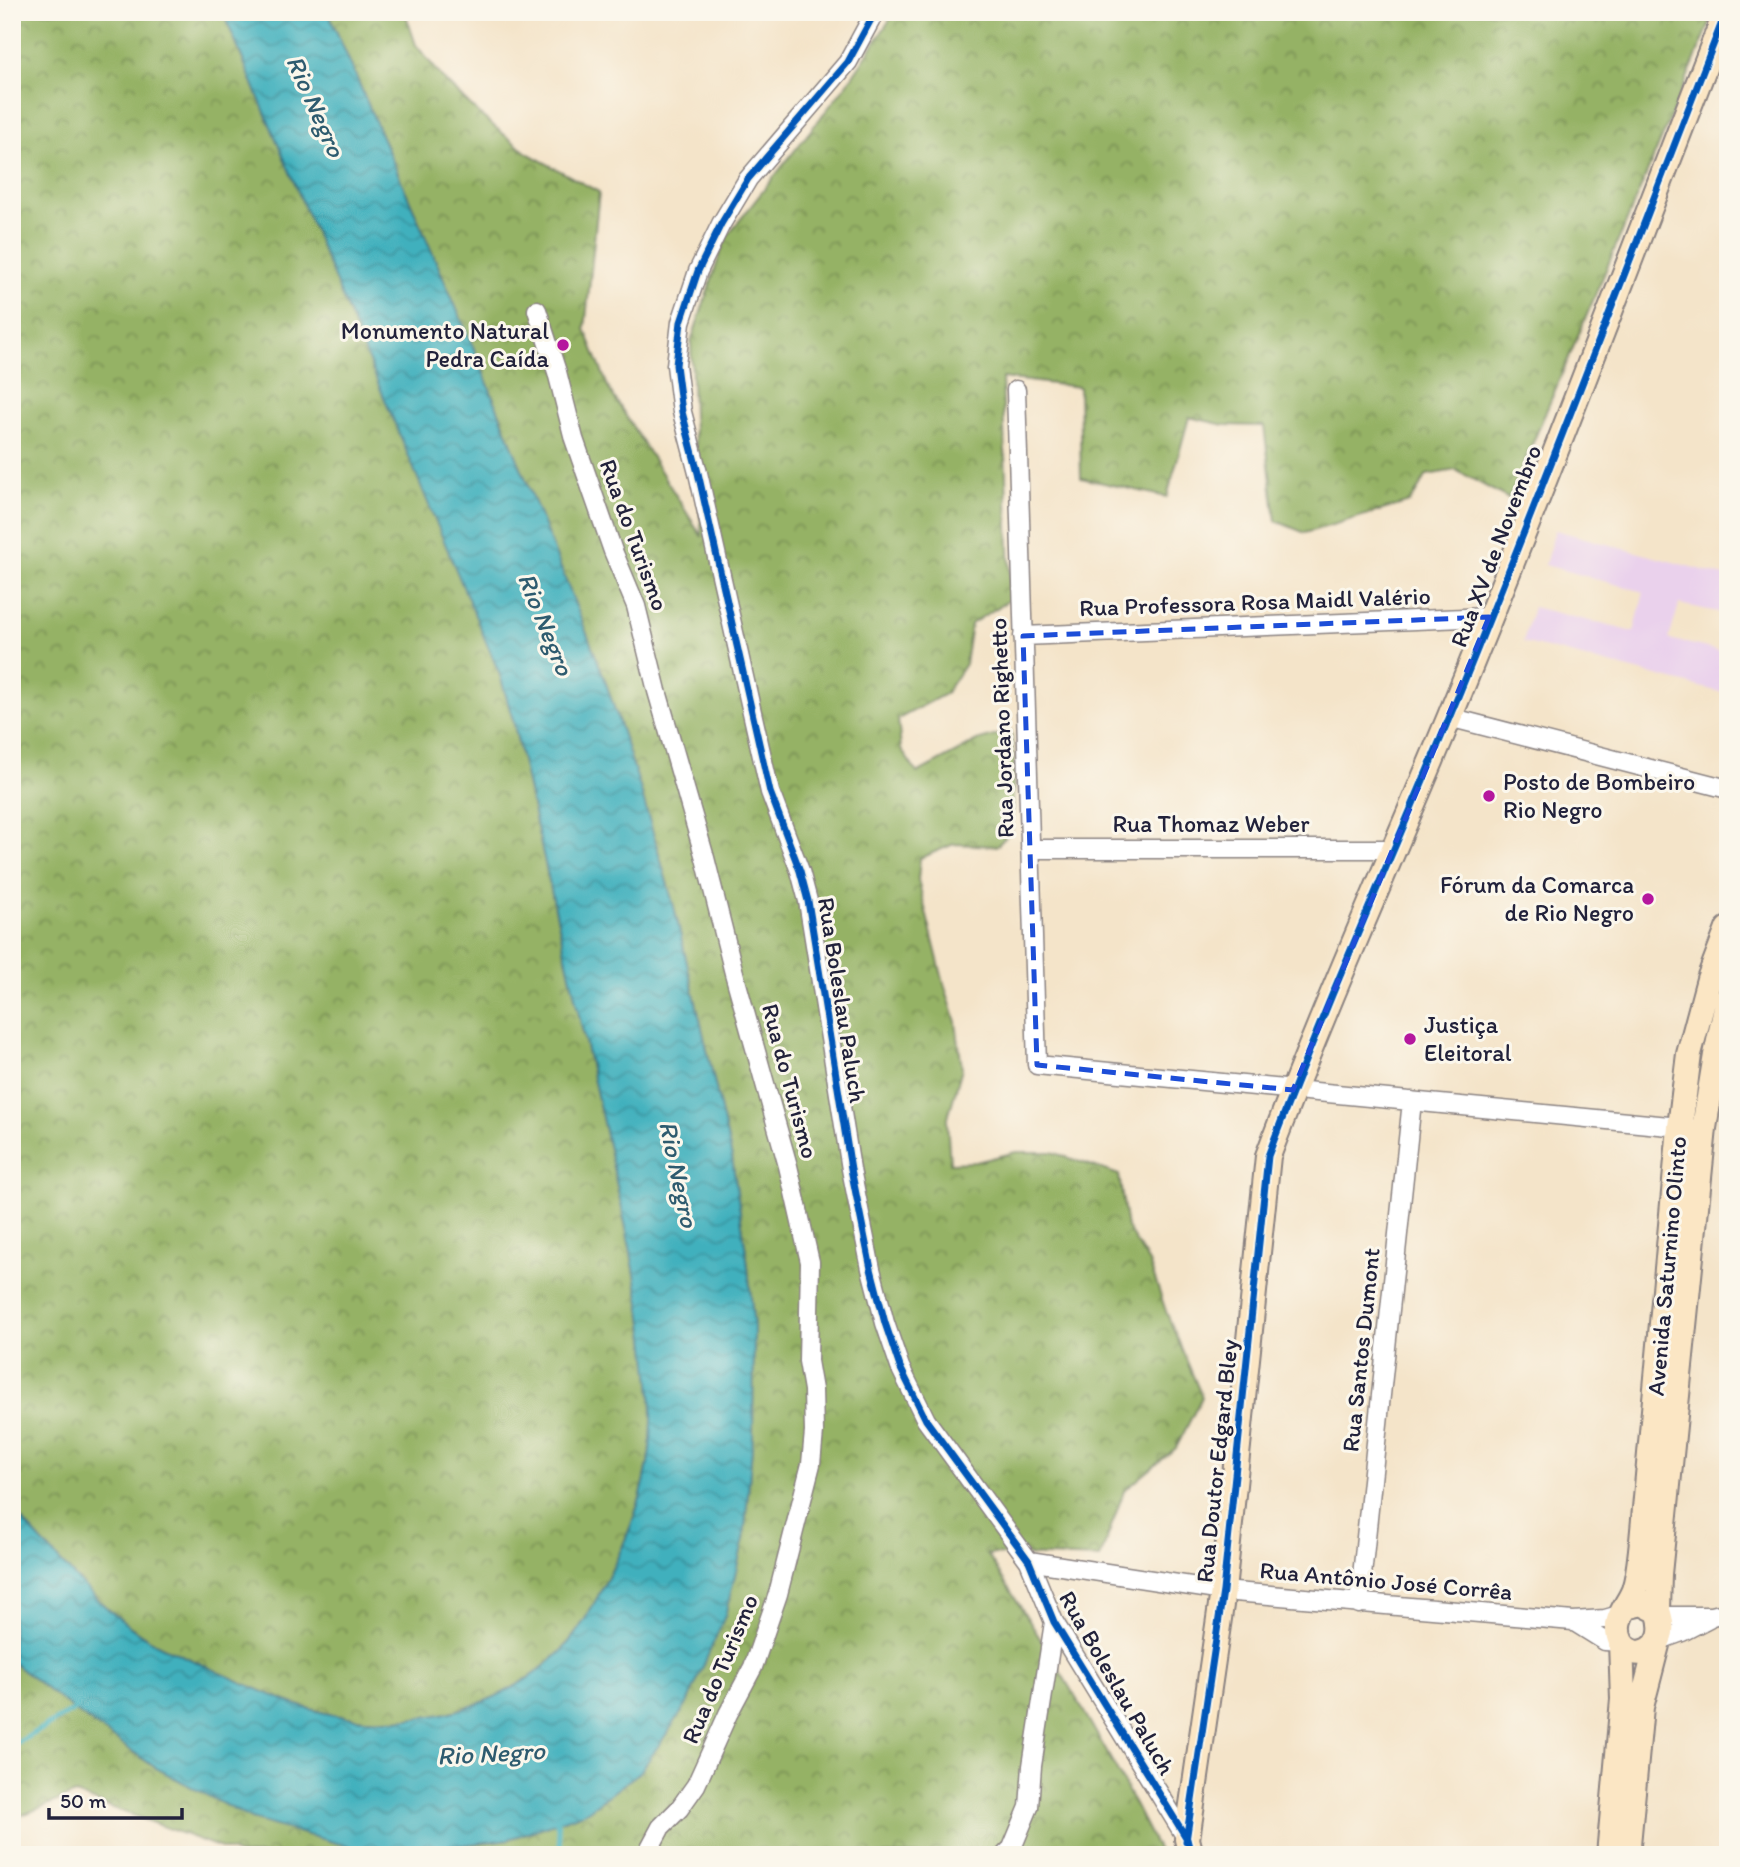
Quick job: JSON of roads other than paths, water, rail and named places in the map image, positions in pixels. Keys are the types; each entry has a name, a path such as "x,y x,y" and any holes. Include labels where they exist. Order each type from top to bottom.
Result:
{"street":[{"name":"Rua Boleslau Paluch","path":"875,12 848,62 748,179 721,224 698,271 681,322 676,365 682,412 769,792 800,871 808,901 851,1169 871,1269 900,1367 926,1420 1028,1561 1054,1622 1187,1850"},
{"name":"Rua XV de Novembro","path":"1293,1090 1449,717 1726,12"},
{"name":"Rua do Turismo","path":"537,310 557,372 574,439 613,551 636,606 784,1153 810,1262 808,1361 813,1390 814,1432 811,1464 778,1594 753,1667 728,1714 705,1767 680,1809 661,1828 646,1855"},
{"name":"Rua Jordano Righetto","path":"1016,390 1037,1065 1293,1090"},
{"name":"Rua Professora Rosa Maidl Valério","path":"1023,636 1489,617"},
{"path":"1449,717 1728,789"},
{"name":"Rua Thomaz Weber","path":"1030,849 1392,849"},
{"name":"Avenida Saturnino Olinto","path":"1609,1855 1632,1707 1659,1628 1659,1574 1692,1128 1689,1054 1696,1021 1728,929"},
{"name":"Avenida Saturnino Olinto","path":"1622,1611 1633,1592 1642,1542 1692,1128 1716,1055 1728,999"},
{"path":"1293,1090 1692,1128"},
{"name":"Rua Doutor Edgard Bley","path":"1187,1850 1223,1591 1268,1156 1293,1090"},
{"name":"Rua Santos Dumont","path":"1359,1604 1412,1101"},
{"name":"Rua Antônio José Corrêa","path":"1028,1561 1223,1591 1359,1604 1573,1621 1605,1619 1622,1611"},
{"path":"1659,1628 1649,1650 1638,1652 1628,1649 1621,1642 1618,1628 1622,1611 1642,1603 1659,1628 1682,1632 1720,1614"},
{"name":"Rua Antônio José Corrêa","path":"1573,1621 1605,1641 1621,1642"},
{"path":"1005,1855 1012,1848 1029,1807 1032,1766 1054,1622"},
{"name":"Avenida Saturnino Olinto","path":"1621,1642 1632,1707 1627,1855"}],"water":[{"name":"Rio Negro","path":"223,12 328,12 474,349 604,677 639,784 674,907 732,1158 754,1327 753,1436 744,1539 725,1616 686,1706 640,1772 586,1812 509,1839 425,1850 354,1848 251,1819 156,1768 12,1662 12,1510 83,1585 122,1621 163,1647 259,1690 326,1713 362,1719 398,1720 433,1716 468,1707 501,1694 532,1675 560,1652 578,1630 593,1606 630,1529 643,1487 651,1444 652,1403 646,1345 628,1238 513,720 500,675"}],"waterway":[{"path":"12,1746 79,1707"},
{"path":"556,1816 562,1855"}],"place":[{"name":"Monumento Natural Pedra Caída","path":"563,345"},
{"name":"Posto de Bombeiro Rio Negro","path":"1489,796"},
{"name":"Fórum da Comarca de Rio Negro","path":"1648,899"},
{"name":"Justiça Eleitoral","path":"1410,1039"}]}
